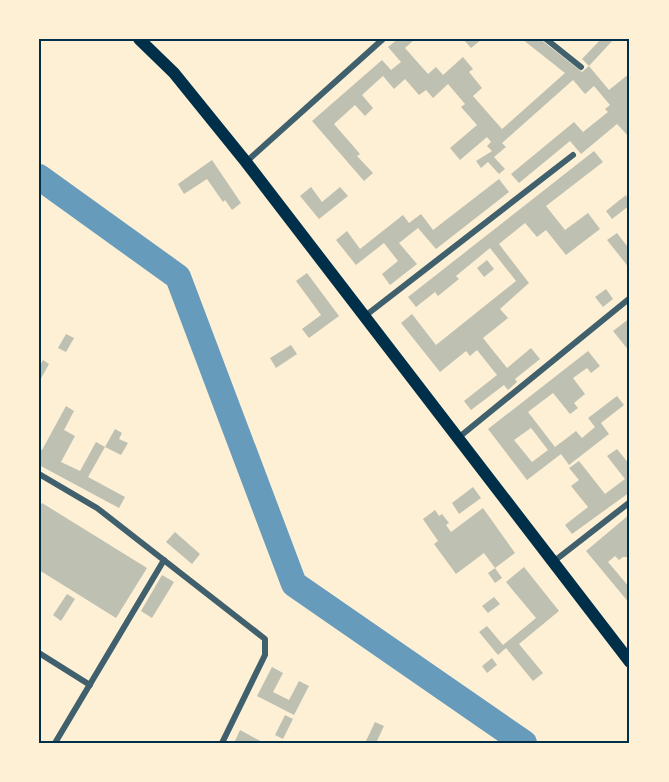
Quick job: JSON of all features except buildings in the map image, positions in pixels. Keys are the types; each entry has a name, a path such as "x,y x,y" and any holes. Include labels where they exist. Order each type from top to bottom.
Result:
{"main road":[{"path":"139,39 174,73 246,162 630,662"}],"street":[{"path":"246,162 383,39"},
{"path":"546,39 581,67"},
{"path":"365,316 573,154"},
{"path":"458,438 630,298"},
{"path":"39,474 97,508 265,639 265,655 222,743"},
{"path":"553,562 630,502"},
{"path":"55,743 164,560"},
{"path":"39,653 90,685"}],"waterway":[{"path":"39,177 178,277 294,584 524,743"}]}
